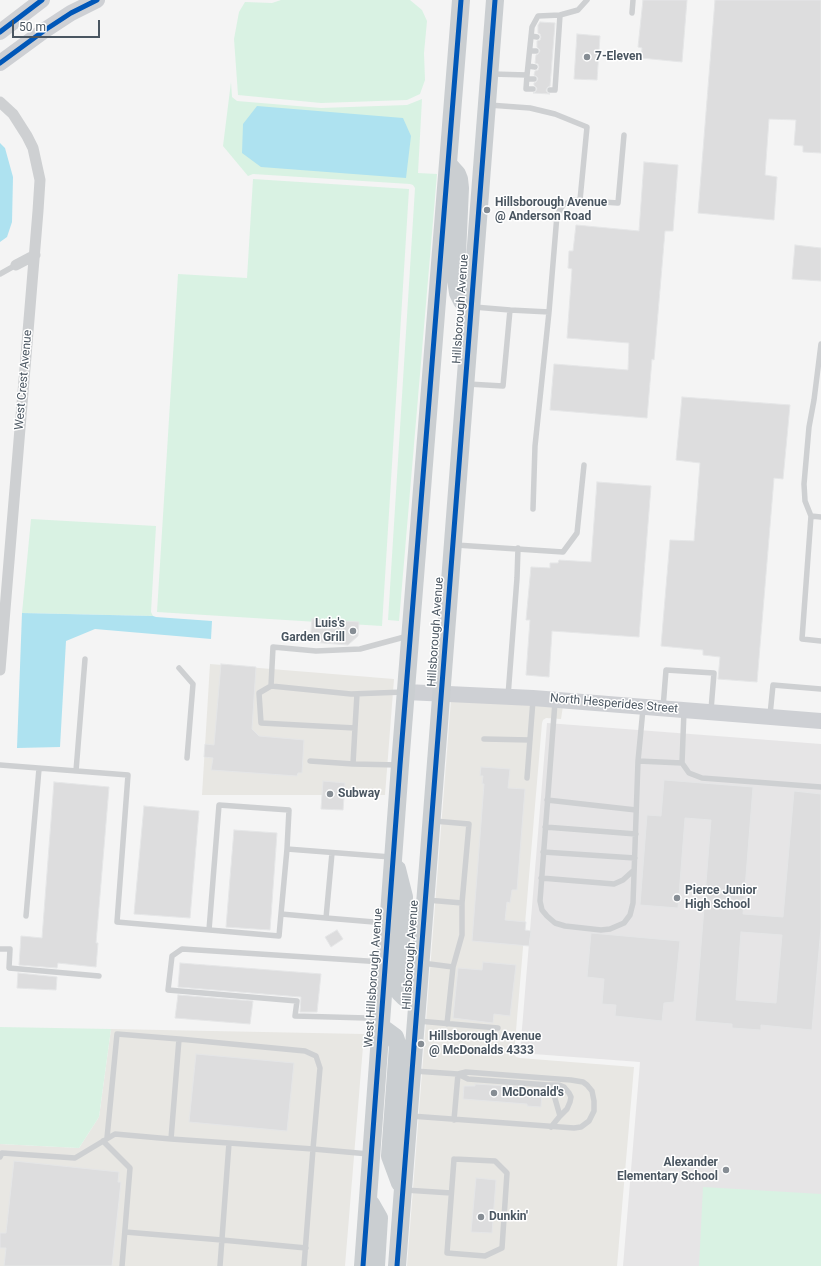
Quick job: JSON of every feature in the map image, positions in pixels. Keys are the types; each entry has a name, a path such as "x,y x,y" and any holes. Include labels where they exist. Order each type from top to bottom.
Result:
{"main road":[{"name":"Hillsborough Avenue","path":"406,692 461,0"},
{"name":"Hillsborough Avenue","path":"397,1266 408,1116 404,1070 416,1021 495,0"},
{"path":"448,164 457,174 460,188 456,276 457,286 462,301 471,306"},
{"name":"West Hillsborough Avenue","path":"363,1266 406,692"},
{"path":"393,857 404,897 399,990 404,997 417,1002"},
{"path":"380,1026 396,1037 404,1070 390,1156 402,1190"},
{"path":"368,1200 379,1218 376,1266"}],"street":[{"path":"0,32 42,0"},
{"path":"0,62 71,13 97,0"},
{"name":"West Crest Avenue","path":"0,102 13,114 33,148 40,180 0,665"},
{"path":"16,265 35,254"},
{"name":"North Hesperides Street","path":"406,692 555,699 821,721"}],"lane":[{"path":"533,89 526,89 530,51 534,36 532,27 538,16 560,15 578,10 587,0"},
{"path":"632,13 633,0"},
{"path":"550,90 555,90 553,81 556,38 560,15"},
{"path":"530,51 536,51"},
{"path":"528,66 535,67"},
{"path":"490,74 534,79"},
{"path":"487,105 530,108 555,114 587,126 580,200"},
{"path":"533,508 536,446 557,215 563,205 573,200 618,203 624,135"},
{"path":"0,274 16,265"},
{"path":"471,306 549,312"},
{"path":"466,384 504,386 510,310"},
{"path":"821,344 809,427 804,484 805,501 811,516 802,639 821,640"},
{"path":"453,545 563,552 577,533 584,465"},
{"path":"811,516 821,516"},
{"path":"508,696 518,548"},
{"path":"271,686 273,647 316,651 360,649 410,635"},
{"path":"76,772 85,658"},
{"path":"179,668 193,684 187,758"},
{"path":"663,708 666,670 714,673 711,712"},
{"path":"770,717 773,685 821,689"},
{"path":"355,728 261,723 259,693 271,686 351,694 406,692"},
{"path":"353,764 357,694"},
{"path":"527,778 533,698"},
{"path":"555,699 540,901 542,910 555,923 565,926 601,930 610,929 624,923 630,915 633,903 638,761 643,706"},
{"path":"684,710 682,763 689,773 702,778 821,787"},
{"path":"484,739 530,740"},
{"path":"310,761 400,765"},
{"path":"638,761 682,763"},
{"path":"0,765 128,775 117,922 209,930 280,936 289,810 219,805 209,930"},
{"path":"26,916 39,769"},
{"path":"547,800 636,810"},
{"path":"431,821 469,824 462,903 462,935 453,967 447,1024"},
{"path":"545,827 636,834"},
{"path":"286,849 393,857"},
{"path":"543,852 635,858"},
{"path":"326,918 332,853"},
{"path":"541,878 614,884 623,880 634,870"},
{"path":"425,900 462,903"},
{"path":"281,914 388,923"},
{"path":"0,949 10,949 9,968 99,976"},
{"path":"380,1026 367,1018 295,1016 297,1000 168,990 172,956 182,949 385,962"},
{"path":"420,963 453,967"},
{"path":"416,1021 498,1028"},
{"path":"122,1266 130,1168 105,1139 117,1034 305,1051 316,1056 320,1068 304,1266"},
{"path":"171,1139 179,1039"},
{"path":"404,1070 458,1074 466,1072 571,1080 583,1082 592,1091 594,1101 594,1111 589,1121 581,1127 574,1128 408,1116"},
{"path":"458,1074 468,1079 559,1085 564,1087 569,1093 570,1102 568,1109 551,1127"},
{"path":"454,1120 458,1074"},
{"path":"548,1085 552,1088 560,1116"},
{"path":"0,1157 2,1153 75,1158 115,1134 371,1154"},
{"path":"220,1266 229,1143"},
{"path":"454,1159 494,1161 507,1173 502,1248 485,1256 447,1253 450,1194 454,1159"},
{"path":"402,1190 450,1194"},
{"path":"125,1232 306,1248"}],"shaded area":[{"path":"210,664 394,679 385,795 202,795"},
{"path":"451,700 563,706 561,719 546,718 542,723 514,1054 516,1057 520,1058 634,1067 617,1266 407,1266"},
{"name":"Pierce Junior High School","path":"547,723 821,744 821,1266 623,1266 640,1062 520,1053"},
{"path":"111,1029 364,1034 345,1266 0,1266 0,1144 79,1148 99,1117"}],"green space":[{"path":"281,0 410,0 422,10 427,21 424,53 425,80 420,94 407,100 321,103 238,95 234,39 239,12 245,2 272,3"},
{"path":"231,82 232,97 237,101 321,108 407,105 422,99 418,173 437,174 399,621 388,620 415,188 410,184 253,174 248,176 223,146"},
{"path":"253,179 409,189 382,626 157,612 178,274 247,278"},
{"path":"31,519 156,526 151,612 153,616 22,613"},
{"path":"0,1027 111,1029 99,1117 79,1148 0,1144"},
{"path":"703,1187 821,1194 821,1266 699,1266"}],"water":[{"path":"257,106 403,118 411,136 406,178 261,167 242,153 243,124"},
{"path":"0,143 5,148 13,177 12,222 7,237 0,242"},
{"path":"22,613 153,616 212,621 211,639 95,629 66,641 60,747 17,748"}],"building":[{"path":"643,0 687,0 682,62 641,58 642,48 638,47"},
{"path":"715,0 821,0 821,153 803,152 803,146 794,145 796,120 769,119 765,175 777,177 774,220 698,213"},
{"path":"540,22 555,23 550,86 546,90 550,94 533,93 537,89 534,83 538,79 534,75 535,71 538,70 539,67 538,64 535,63 536,55 540,51 537,47 537,41 540,40 541,37 538,33 538,25"},
{"name":"7-Eleven","path":"577,34 600,36 597,80 574,79"},
{"path":"644,162 678,165 673,231 665,231 654,360 652,359 647,418 550,410 554,364 628,370 629,343 567,338 572,269 568,268 569,251 573,251 576,225 639,231"},
{"path":"795,245 821,248 821,281 792,279"},
{"path":"682,397 790,405 783,479 774,478 757,682 718,679 720,657 703,655 703,650 661,646 670,540 694,541 700,463 676,460"},
{"path":"597,482 651,486 639,637 552,631 549,677 526,675 530,620 526,620 531,567 550,568 550,563 558,563 559,560 591,562"},
{"path":"312,619 359,622 358,636 348,645 310,642"},
{"path":"221,664 256,667 252,729 259,736 304,740 302,773 298,773 297,776 211,770 213,758 204,757 205,744 214,745"},
{"path":"481,767 510,769 508,788 525,789 517,890 512,890 510,903 507,902 505,920 526,922 525,930 531,931 529,946 472,941 484,784 482,784 483,776 480,776"},
{"path":"664,780 753,787 743,914 783,917 794,791 821,794 821,928 812,1030 761,1025 761,1030 732,1028 732,1024 695,1021 711,820 685,818 678,908 640,905 647,815 661,816","holes":["741,932 782,935 776,1003 736,1000"]},
{"path":"323,781 345,783 343,810 321,809"},
{"path":"54,782 109,787 96,943 98,943 96,967 58,963 57,968 19,965 21,936 42,938"},
{"path":"144,806 199,811 190,918 134,914"},
{"path":"234,830 277,833 270,930 226,927"},
{"path":"337,930 343,939 331,947 325,937"},
{"path":"591,933 680,941 674,1002 664,1003 662,1021 615,1016 616,1005 602,1004 604,979 587,977"},
{"path":"483,962 516,965 510,1016 494,1014 493,1023 453,1018 458,968 482,970"},
{"path":"180,963 321,974 317,1012 300,1012 301,997 178,987"},
{"path":"18,973 57,977 56,990 17,988"},
{"path":"178,995 253,1001 250,1024 175,1018"},
{"path":"196,1054 294,1063 287,1131 189,1122"},
{"name":"McDonald's","path":"475,1084 524,1087 524,1090 542,1091 541,1107 527,1106 527,1104 463,1099 464,1086 475,1086"},
{"path":"14,1161 119,1172 118,1182 121,1182 112,1266 4,1266 6,1248 0,1248 0,1233 6,1233"},
{"path":"476,1178 496,1180 492,1233 471,1232"}],"cycle path":[{"path":"0,32 42,0"},
{"path":"0,63 71,13 97,0"},
{"path":"363,1266 400,765 461,0"},
{"path":"397,1266 495,0"}],"place":[{"name":"7-Eleven","path":"587,57"},
{"name":"Hillsborough Avenue @ Anderson Road","path":"487,210"},
{"name":"Luis's Garden Grill","path":"353,631"},
{"name":"Subway","path":"330,794"},
{"name":"Pierce Junior High School","path":"677,898"},
{"name":"Hillsborough Avenue @ McDonalds 4333","path":"421,1044"},
{"name":"McDonald's","path":"494,1093"},
{"name":"Alexander Elementary School","path":"726,1170"},
{"name":"Dunkin'","path":"481,1217"}]}
